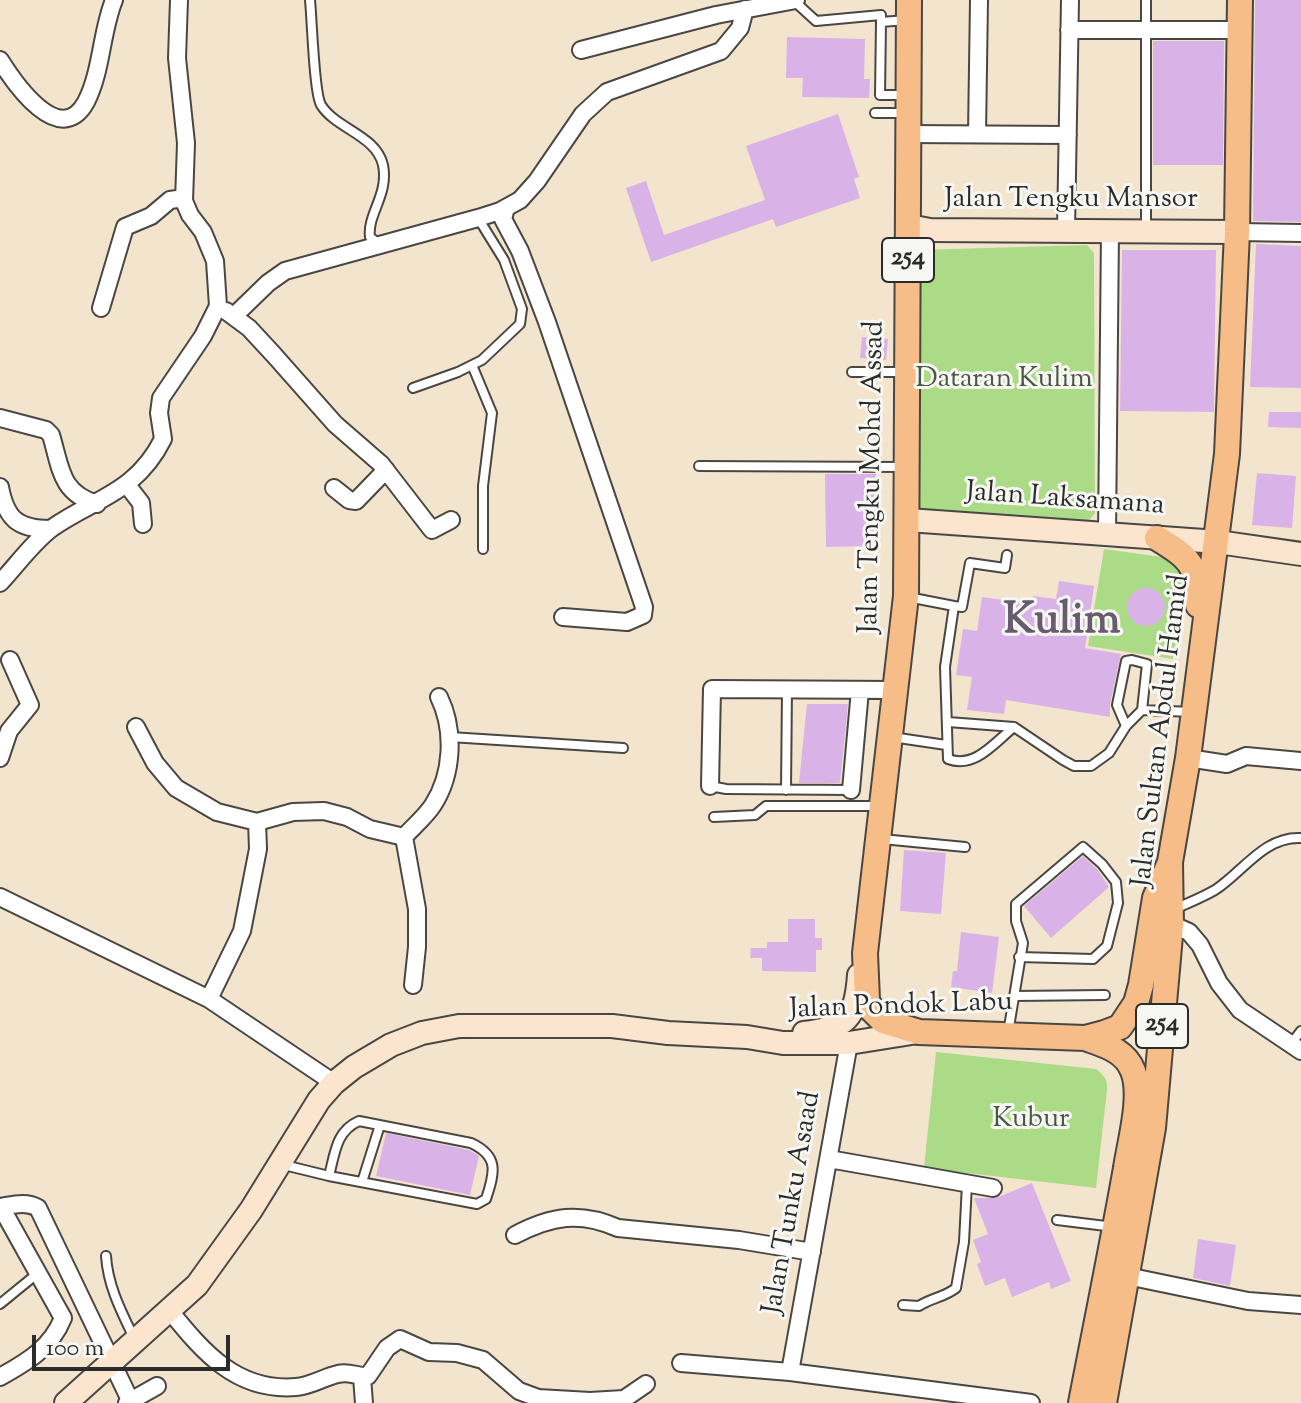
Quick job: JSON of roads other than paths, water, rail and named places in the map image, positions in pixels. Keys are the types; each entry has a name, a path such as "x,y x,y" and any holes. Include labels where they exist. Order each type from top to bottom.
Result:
{"main road":[{"name":"254","path":"1218,542 1232,391 1240,0"},
{"name":"Jalan Tengku Mohd Assad","path":"909,10 906,596 865,953 867,1000 871,1009 883,1021 919,1032"},
{"name":"Jalan Tengku Mansor","path":"908,221 914,227 930,230 1237,232"},
{"name":"Jalan Laksamana","path":"908,520 1218,542 1301,554"},
{"path":"1157,538 1185,556 1195,570 1201,651"},
{"name":"Jalan Sultan Abdul Hamid","path":"1081,1403 1153,1128 1171,918 1170,862 1218,542"},
{"name":"Jalan Pondok Labu","path":"747,1037 783,1043 849,1043 919,1032 1085,1038 1120,1027 1136,1003 1155,898 1170,862"},
{"name":"Jalan Tengku Mohd Assad","path":"747,1037 823,1031 846,1021 855,1007 860,965 865,953"},
{"path":"66,1403 197,1285 217,1259 307,1117 334,1083 374,1053 422,1033 459,1026 612,1026 668,1033 747,1037"},
{"name":"Jalan Sultan Abdul Hamid","path":"1085,1038 1120,1052 1134,1072 1136,1101 1125,1228 1127,1276 1104,1403"}],"street":[{"path":"0,60 45,115 62,119 75,115 86,102 97,68 106,20 114,0"},
{"path":"0,583 50,529 127,485 163,439 159,413 161,398 203,336 218,306 215,261 184,198 186,143 177,58 179,0"},
{"path":"581,50 745,9 794,0"},
{"path":"977,134 979,0"},
{"path":"1066,231 1070,0"},
{"path":"234,316 285,271 478,218 503,210 520,200 537,181 583,114 607,92 721,51 740,28 745,9"},
{"path":"1069,30 1240,30"},
{"path":"908,114 977,134 1068,135"},
{"path":"101,308 125,227 151,216 170,200 184,198"},
{"path":"503,210 503,219 520,251 547,322 644,607 643,615 632,620 563,617"},
{"path":"1107,534 1110,231"},
{"path":"1237,232 1301,233"},
{"path":"218,306 234,316 274,355 320,409 386,470 432,530 451,520"},
{"path":"0,418 46,430 51,435 66,484 72,492 97,504"},
{"path":"334,488 349,500 356,501 386,470"},
{"path":"127,485 141,503 143,524"},
{"path":"0,487 10,517 24,526 50,529"},
{"path":"0,758 9,731 30,705 10,660"},
{"path":"710,786 712,689 897,690"},
{"path":"851,790 860,690"},
{"path":"404,837 432,808 445,782 450,737 447,712 439,697"},
{"path":"136,727 155,763 176,788 217,812 257,822 293,812 324,811 347,817 370,829 404,837"},
{"path":"1188,758 1227,764 1246,756 1301,761"},
{"path":"209,999 242,931 258,849 257,822"},
{"path":"404,837 417,909 413,985"},
{"path":"0,897 209,999 334,1083"},
{"path":"1171,918 1195,938 1219,983 1240,1010 1298,1042"},
{"name":"Jalan Tunku Asaad","path":"790,1372 849,1043"},
{"path":"829,1159 993,1188"},
{"path":"0,1377 29,1362 48,1344 63,1318 1,1207 32,1204 38,1208 113,1361 128,1402 157,1386"},
{"path":"515,1235 540,1222 570,1217 600,1220 618,1228 739,1240 812,1252"},
{"path":"1127,1276 1248,1301 1301,1305"},
{"path":"170,1311 196,1345 220,1367 263,1385 296,1387 340,1373 368,1376 387,1348 400,1339 406,1339 429,1352 457,1353 483,1360 519,1391 538,1398 624,1399 646,1384"},
{"path":"681,1363 790,1372 1031,1403"},
{"path":"362,1377 364,1403"}],"lane":[{"path":"310,0 319,101 337,121 368,143 383,163 384,184 380,205 369,229 370,237 380,245"},
{"path":"794,0 816,21 881,15 880,95 908,114"},
{"path":"1146,0 1146,232"},
{"path":"881,22 909,10"},
{"path":"875,113 908,114"},
{"path":"413,388 482,360 520,324 522,309 504,260 478,218"},
{"path":"472,365 492,413 483,486 483,549"},
{"path":"852,372 908,372"},
{"path":"699,466 908,467"},
{"path":"906,596 962,607 970,563 1005,568 1007,555"},
{"path":"954,606 945,667 948,759 957,763 972,762 1014,727"},
{"path":"948,722 1014,727 1074,766 1091,766 1109,753 1126,726 1142,710 1147,664 1132,660 1126,661 1117,705 1126,726"},
{"path":"786,790 787,689"},
{"path":"1142,710 1193,712"},
{"path":"450,737 623,748"},
{"path":"892,737 946,745"},
{"path":"710,786 726,789 851,790"},
{"path":"714,817 755,815 766,806 884,806"},
{"path":"1171,918 1215,890 1258,853 1278,841 1301,838"},
{"path":"880,839 965,847"},
{"path":"1008,1034 1019,957 1023,943 1016,921 1016,904 1083,847 1116,882 1118,903 1107,946 1093,959 1019,957"},
{"path":"1014,996 1105,995"},
{"path":"279,1164 329,1176 477,1204 486,1199 492,1182 493,1162 485,1150 471,1143 359,1121 349,1125 339,1139 329,1176"},
{"path":"362,1182 380,1125"},
{"path":"903,1305 919,1306 956,1288 964,1242 967,1183"},
{"path":"1057,1220 1125,1228"},
{"path":"106,1256 118,1306 136,1341"},
{"path":"0,1304 38,1273"}],"district":[{"name":"Kulim","path":"1062,625"}],"park label":[{"name":"Dataran Kulim","path":"1004,381"},
{"name":"Kubur","path":"1031,1121"}]}
